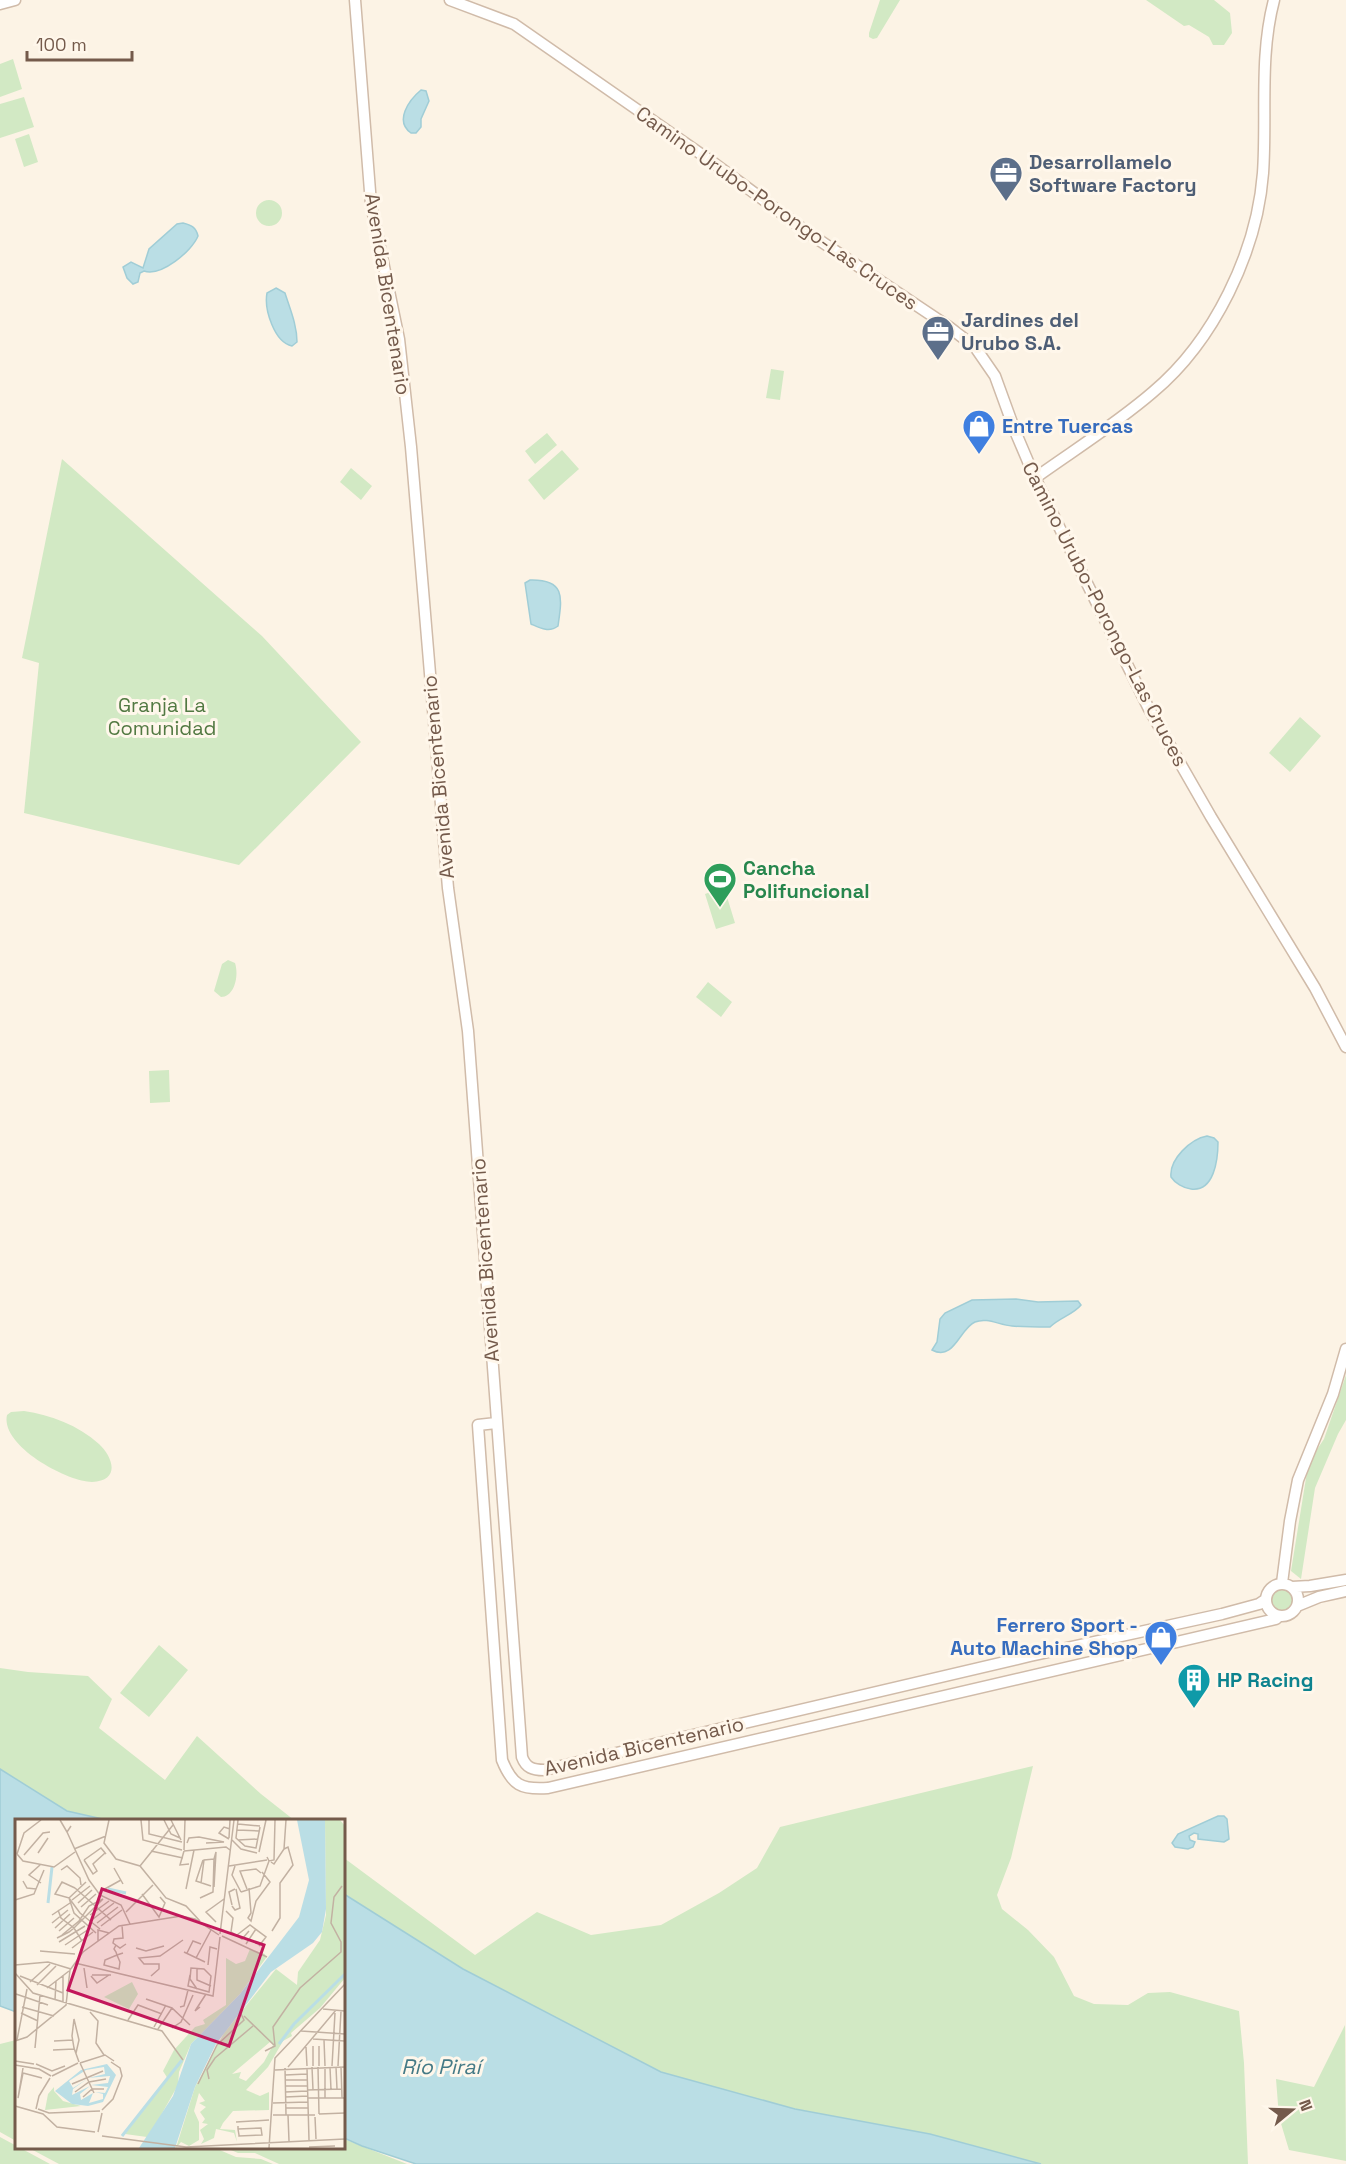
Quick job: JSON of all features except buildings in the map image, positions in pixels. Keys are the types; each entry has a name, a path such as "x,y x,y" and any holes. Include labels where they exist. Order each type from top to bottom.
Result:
{"street":[{"path":"0,4 15,0"},
{"name":"Avenida Bicentenario","path":"355,0 372,204 399,339 411,447 448,888 468,1031 522,1757 528,1767 534,1770 544,1770 1029,1656 1222,1614 1259,1604 1265,1600"},
{"name":"Camino Urubo-Porongo-Las Cruces","path":"450,0 513,24 711,161 807,232 975,347 995,376 1035,478 1149,709 1211,818 1316,988 1346,1047"},
{"path":"1035,478 1154,392 1197,344 1231,289 1246,254 1260,194 1263,172 1266,42 1274,0"},
{"path":"1297,1606 1297,1596 1287,1585 1290,1521 1298,1480 1334,1394 1346,1349"},
{"name":"Avenida Bicentenario","path":"496,1423 478,1425 478,1438 502,1760 510,1778 517,1784 530,1789 548,1788 713,1751 1227,1631 1276,1619 1279,1616"},
{"path":"478,1438 497,1437"},
{"path":"482,1501 502,1499"},
{"path":"483,1515 503,1513"},
{"path":"1346,1580 1310,1587 1272,1586 1265,1600 1270,1610 1279,1616 1289,1614 1297,1606 1320,1597 1346,1591"},
{"path":"1222,1614 1223,1625 1227,1631"},
{"path":"1158,1629 1161,1646"},
{"path":"708,1732 713,1751"},
{"path":"607,1755 604,1765 611,1774"},
{"path":"544,1770 548,1788"}],"green space":[{"path":"880,0 900,0 877,38 873,39 869,37 869,33"},
{"path":"1146,0 1214,0 1230,13 1232,33 1224,45 1213,45 1209,37 1189,25 1184,26"},
{"path":"13,59 22,89 0,97 0,64"},
{"path":"24,97 34,127 0,138 0,104"},
{"path":"29,134 38,162 24,167 15,139"},
{"path":"269,200 278,204 282,213 278,222 269,226 260,222 256,213 260,204"},
{"path":"771,369 784,371 780,400 766,398"},
{"path":"547,433 557,445 535,464 525,451"},
{"path":"562,450 579,469 544,500 528,480"},
{"name":"Granja La Comunidad","path":"62,459 262,636 361,742 239,865 24,813 39,663 22,658"},
{"path":"351,468 372,486 361,500 340,482"},
{"path":"1300,717 1321,736 1290,772 1269,753"},
{"name":"Cancha Polifuncional","path":"724,887 735,923 716,929 705,894"},
{"path":"228,960 235,963 236,979 230,993 221,997 214,991 222,964"},
{"path":"708,982 732,1002 721,1017 696,997"},
{"path":"169,1070 170,1102 150,1103 149,1071"},
{"path":"1346,1375 1346,1420 1315,1488 1301,1579 1291,1571 1307,1472 1314,1454 1324,1439"},
{"path":"24,1411 64,1422 91,1437 104,1450 111,1462 112,1468 107,1478 92,1482 68,1476 24,1450 14,1439 8,1427 7,1415 11,1412"},
{"path":"1282,1589 1290,1592 1293,1600 1290,1608 1282,1611 1274,1608 1271,1600 1274,1592"},
{"path":"159,1645 188,1670 149,1717 120,1693"},
{"path":"0,1668 88,1676 112,1699 99,1728 165,1780 197,1736 261,1794 293,1819 103,1819 67,1811 0,1769"},
{"path":"1033,1766 1011,1858 997,1895 1002,1909 1028,1930 1054,1957 1074,1996 1094,2004 1128,2005 1148,1993 1170,1992 1239,2011 1244,2063 1248,2164 1041,2164 930,2134 795,2109 661,2072 463,1969 345,1895 345,1859 475,1955 537,1912 591,1935 661,1925 719,1893 757,1868 780,1827"},
{"path":"1345,2025 1346,2161 1289,2150 1279,2117 1276,2079 1314,2087"},
{"path":"15,2040 15,2140 0,2132 0,2044"},
{"path":"0,2137 15,2145 15,2149 22,2149 50,2164 0,2164"},
{"path":"345,2139 407,2164 279,2164 255,2153 238,2153 228,2149 345,2149"},
{"path":"31,2149 217,2149 236,2157 261,2159 273,2164 59,2164"}],"water":[{"path":"421,90 426,91 429,101 421,119 421,127 416,133 411,133 404,123 405,111"},
{"path":"183,223 196,230 198,236 195,242 167,267 140,273 138,282 133,284 127,278 123,267 131,262 143,268 149,249 177,224"},
{"path":"276,288 285,293 293,317 297,342 292,346 275,332 269,316 267,293"},
{"path":"530,580 550,583 559,592 558,626 555,628 544,629 531,624 525,583"},
{"path":"1207,1136 1218,1142 1216,1166 1210,1180 1199,1189 1182,1186 1171,1177 1171,1170 1177,1157 1194,1141"},
{"path":"1016,1299 1038,1302 1078,1301 1081,1305 1050,1327 1012,1326 984,1320 975,1322 946,1352 932,1350 937,1342 940,1319 945,1313 972,1300"},
{"path":"0,1769 67,1811 103,1819 15,1819 15,2012 0,2006"},
{"path":"1218,1816 1224,1816 1227,1819 1229,1839 1224,1842 1198,1839 1198,1834 1194,1833 1189,1836 1190,1840 1195,1842 1193,1847 1188,1849 1175,1847 1172,1843 1178,1834"},
{"name":"Río Piraí","path":"345,1895 463,1969 661,2072 795,2109 930,2134 1041,2164 416,2164 345,2138"}],"place":[{"name":"Desarrollamelo Software Factory","path":"1006,202"},
{"name":"Jardines del Urubo S.A.","path":"938,361"},
{"name":"Entre Tuercas","path":"979,455"},
{"name":"Cancha Polifuncional","path":"720,908"},
{"name":"Ferrero Sport - Auto Machine Shop","path":"1161,1666"},
{"name":"HP Racing","path":"1194,1709"}]}
